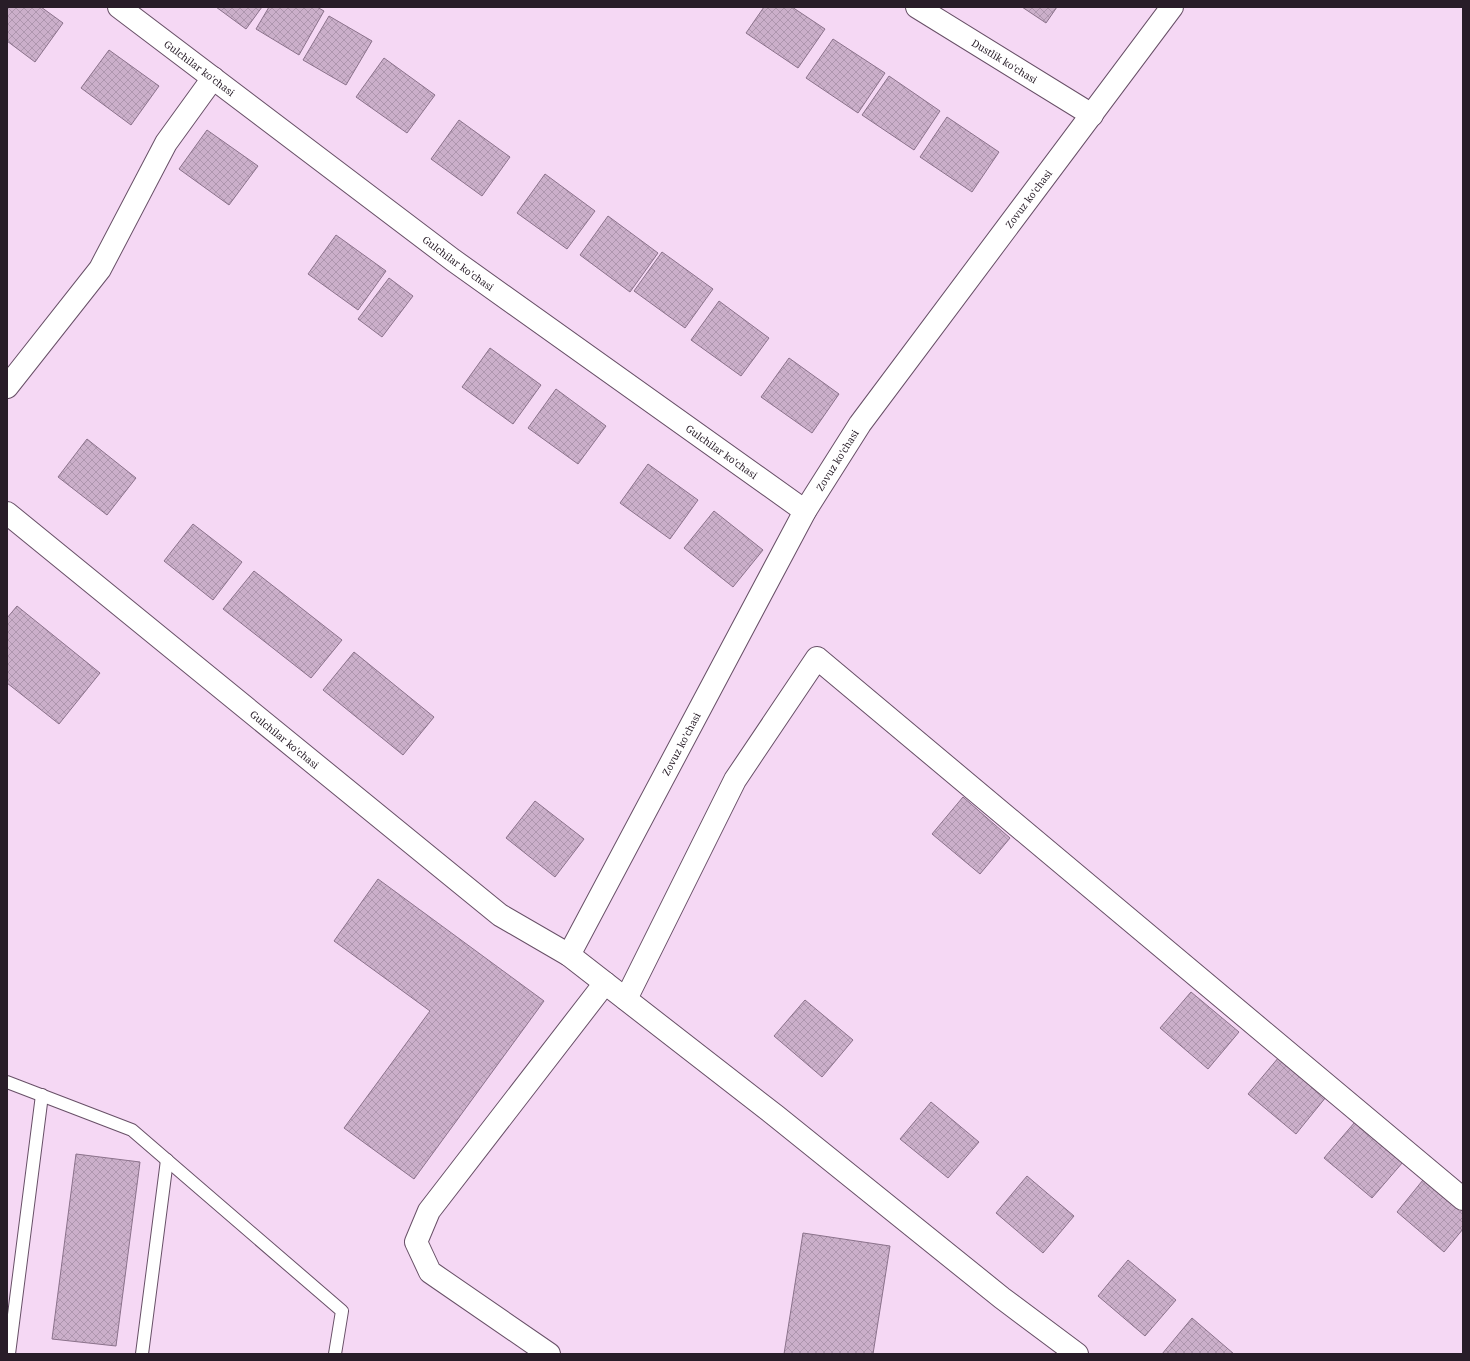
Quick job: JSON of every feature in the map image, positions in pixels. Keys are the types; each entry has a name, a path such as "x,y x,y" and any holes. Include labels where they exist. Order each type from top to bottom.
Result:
{"street":[{"name":"Gulchilar ko'chasi","path":"119,7 453,260 804,511"},
{"name":"Dustlik ko'chasi","path":"916,7 1092,115"},
{"name":"Zovuz ko'chasi","path":"570,955 764,590 804,511 860,424 1172,7"},
{"path":"7,387 100,269 166,143 213,78"},
{"name":"Gulchilar ko'chasi","path":"7,513 500,915 570,955 776,1116 1002,1298 1077,1354"},
{"path":"626,999 735,780 817,658 1463,1199"},
{"path":"548,1354 430,1272 416,1242 428,1211 605,982"}],"lane":[{"path":"7,1082 132,1130 342,1311 335,1354"},
{"path":"9,1354 42,1096"},
{"path":"142,1354 167,1160"}],"building":[{"path":"7,7 41,7 63,23 35,62 7,41"},
{"path":"216,7 262,7 246,29"},
{"path":"269,7 317,7 324,11 299,55 256,29"},
{"path":"764,7 792,7 825,29 798,68 746,33"},
{"path":"1022,7 1057,7 1046,23"},
{"path":"329,16 372,41 346,85 303,60"},
{"path":"833,39 885,73 858,113 806,78"},
{"path":"109,50 159,86 131,125 81,88"},
{"path":"384,58 435,95 407,133 356,97"},
{"path":"889,76 940,111 914,150 862,115"},
{"path":"947,117 999,152 972,192 920,157"},
{"path":"459,120 510,157 482,196 431,159"},
{"path":"207,130 258,166 229,205 179,169"},
{"path":"545,174 595,211 567,249 517,213"},
{"path":"608,216 658,253 630,292 580,255"},
{"path":"336,235 386,271 358,310 308,274"},
{"path":"662,252 713,289 685,328 634,291"},
{"path":"389,278 413,296 382,337 358,319"},
{"path":"719,301 769,338 741,376 691,340"},
{"path":"490,348 541,385 513,424 462,387"},
{"path":"789,358 839,394 812,433 761,397"},
{"path":"556,389 606,426 578,464 528,428"},
{"path":"87,439 136,478 107,515 58,477"},
{"path":"648,464 698,500 670,539 620,503"},
{"path":"714,511 763,550 733,587 684,548"},
{"path":"193,524 242,562 213,600 164,561"},
{"path":"254,571 342,640 311,678 223,609"},
{"path":"17,606 100,673 59,724 7,683 7,618"},
{"path":"354,652 434,717 403,755 323,690"},
{"path":"963,797 1010,838 980,874 932,834"},
{"path":"535,801 584,839 555,877 506,838"},
{"path":"378,879 544,1001 414,1179 344,1128 430,1011 334,941"},
{"path":"1191,992 1239,1032 1208,1069 1160,1028"},
{"path":"805,1000 853,1040 822,1077 774,1036"},
{"path":"1279,1057 1326,1097 1296,1134 1248,1094"},
{"path":"931,1102 979,1142 948,1178 900,1139"},
{"path":"1355,1122 1403,1162 1372,1198 1324,1158"},
{"path":"76,1154 140,1162 116,1346 52,1339"},
{"path":"1427,1175 1463,1205 1463,1229 1444,1252 1397,1212"},
{"path":"1027,1176 1074,1216 1043,1253 996,1213"},
{"path":"803,1233 890,1246 873,1354 784,1354"},
{"path":"1128,1260 1176,1300 1145,1336 1098,1296"},
{"path":"1192,1318 1234,1354 1162,1354"}]}
